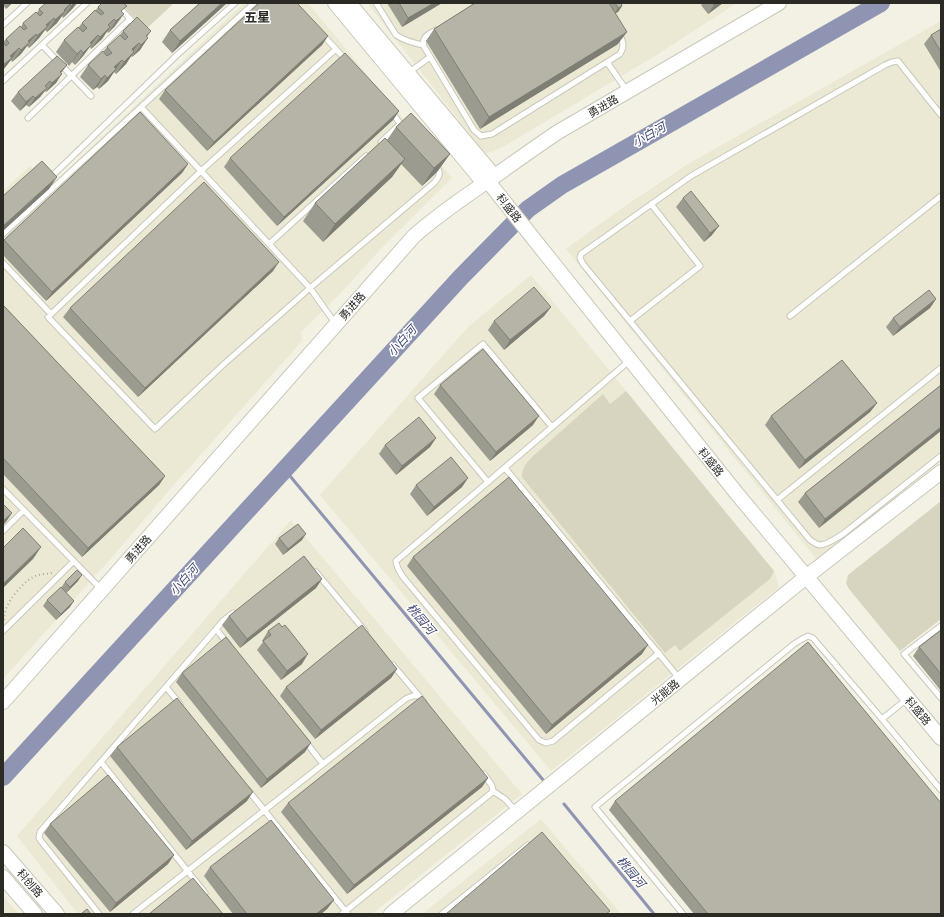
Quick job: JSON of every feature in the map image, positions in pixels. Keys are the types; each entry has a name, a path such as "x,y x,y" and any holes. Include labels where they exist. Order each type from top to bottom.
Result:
{"street":[{"name":"科盛路","path":"335,3 403,76"},
{"name":"科盛路","path":"349,3 403,76 488,180 738,495 941,738"},
{"name":"勇进路","path":"3,702 414,236 488,180 558,132 779,3"},
{"name":"光能路","path":"392,914 806,577 941,472"},
{"name":"科创路","path":"3,852 57,914"},
{"name":"科创路","path":"3,877 35,914"}],"lane":[{"path":"3,24 27,3"},
{"path":"3,82 87,3"},
{"path":"115,3 135,24"},
{"path":"46,181 176,56 236,3"},
{"path":"3,234 254,3"},
{"path":"376,3 396,35 408,42 423,45"},
{"path":"28,118 130,19"},
{"path":"443,26 425,37 423,40 423,45 474,130 481,136 492,134 620,54 623,50 623,45 618,30"},
{"path":"320,32 350,66"},
{"path":"42,46 91,96"},
{"path":"336,49 201,171 48,317 155,429 224,364 310,288 434,183 439,177 439,170 430,159"},
{"path":"403,76 430,57"},
{"path":"941,115 898,61 892,62 692,176 581,254 580,258 582,264 810,540 818,545 834,540 843,534 941,456"},
{"path":"607,62 627,92"},
{"path":"141,106 310,288 336,324"},
{"path":"390,109 410,136"},
{"path":"378,145 400,124"},
{"path":"269,244 372,150"},
{"path":"790,316 941,196"},
{"path":"630,321 700,266 651,204"},
{"path":"3,263 51,314"},
{"path":"488,482 418,398 483,344 552,427"},
{"path":"630,360 396,561 396,565 399,571 539,740 546,743 553,741 659,653"},
{"path":"777,500 941,368"},
{"path":"505,468 680,680"},
{"path":"3,489 102,590"},
{"path":"3,531 24,510"},
{"path":"4,630 74,561"},
{"path":"312,567 370,637"},
{"path":"99,914 41,842 39,838 40,832 216,629 236,610"},
{"path":"941,626 904,654 941,698"},
{"path":"216,629 231,647"},
{"path":"683,914 595,807 794,644 808,636 813,638 941,790"},
{"path":"390,661 429,708"},
{"path":"166,686 186,711"},
{"path":"133,914 403,701 409,697 419,696"},
{"path":"882,719 908,699"},
{"path":"303,739 323,764"},
{"path":"101,762 207,896"},
{"path":"480,769 490,781 493,791 505,799 517,812"},
{"path":"245,786 345,913 493,791"},
{"path":"442,914 532,842"}],"path":[{"path":"4,630 3,617 10,599 27,582 35,577 45,574 64,571"}],"shaded area":[{"path":"121,3 171,3 172,5 145,30"},
{"path":"244,3 308,3 452,178 377,253 342,292 301,332 302,341 3,679 3,191 30,166 49,187"},
{"path":"367,3 737,3 655,56 503,147 492,152 485,153"},
{"path":"941,21 941,461 817,560 566,249 622,208 688,164"},
{"path":"531,275 774,571 779,587 551,771 320,495 468,327"},
{"path":"626,391 774,571 770,579 680,651 675,645 665,653 522,477 524,467 527,462 603,394 610,404"},
{"path":"941,501 941,619 900,651 849,589 846,583 848,575"},
{"path":"291,520 522,794 372,914 78,914 17,836"},
{"path":"541,819 621,914 422,914"},
{"path":"3,896 19,914 3,914"}],"building":[{"path":"46,3 74,3 71,6 70,4 55,20 54,18 46,25 48,26 37,36 36,34 28,41 30,42 21,50 19,48 10,56 12,58 3,65 3,42 6,46 9,43 6,39 20,26 24,30 27,28 23,23 36,12 40,16 43,13 39,9"},
{"path":"102,3 123,3 127,6 121,11 124,14 116,21 114,19 108,25 110,27 100,37 98,35 83,53 81,50 77,54 64,40 78,27 83,32 87,28 82,23 95,10 101,15 104,13 98,7"},
{"path":"200,3 222,3 180,41 170,30"},
{"path":"259,3 297,3 328,36 214,142 165,90"},
{"path":"399,3 434,3 408,18"},
{"path":"475,3 609,3 627,32 489,117 434,29"},
{"path":"615,3 621,3 622,6 618,8"},
{"path":"137,17 151,31 146,36 148,38 141,45 139,43 132,49 134,52 124,62 122,60 114,67 116,69 107,78 105,75 101,79 88,65 103,51 107,56 112,53 107,47 120,35 125,40 128,37 123,31"},
{"path":"941,29 941,52 931,35"},
{"path":"345,53 399,111 284,217 230,158"},
{"path":"57,56 67,65 60,72 62,74 52,83 50,81 45,86 47,88 35,98 33,96 26,102 18,92"},
{"path":"140,112 188,164 52,292 4,240"},
{"path":"411,113 450,154 434,168 396,127"},
{"path":"385,138 405,159 335,224 315,203"},
{"path":"42,161 57,177 3,226 3,196"},
{"path":"204,182 279,262 145,388 70,308"},
{"path":"691,191 719,226 710,233 683,198"},
{"path":"534,287 551,307 510,340 494,321"},
{"path":"929,290 936,299 900,327 893,318"},
{"path":"3,305 165,476 88,548 3,458"},
{"path":"483,349 539,416 496,452 440,385"},
{"path":"842,360 877,403 805,460 771,416"},
{"path":"941,385 941,427 825,519 805,493"},
{"path":"419,417 436,438 402,466 385,445"},
{"path":"451,457 468,478 434,507 416,485"},
{"path":"509,477 648,645 552,725 413,557"},
{"path":"3,504 12,513 3,521"},
{"path":"298,524 306,534 288,549 279,538"},
{"path":"23,528 41,547 3,584 3,548"},
{"path":"304,556 322,579 247,639 229,616"},
{"path":"77,570 82,575 70,587 65,582"},
{"path":"61,587 74,601 61,614 47,600"},
{"path":"279,623 282,627 285,625 308,654 287,671 263,641 271,635 268,631"},
{"path":"362,625 397,669 321,730 286,687"},
{"path":"941,630 941,674 919,647"},
{"path":"226,637 311,743 267,779 182,673"},
{"path":"808,642 941,803 941,914 708,914 615,801"},
{"path":"422,696 488,778 354,885 288,803"},
{"path":"177,698 253,792 192,841 117,747"},
{"path":"108,775 174,855 116,903 50,824"},
{"path":"271,820 334,900 316,914 247,914 210,867"},
{"path":"542,832 610,911 606,914 446,914"},
{"path":"193,878 223,914 149,914"},
{"path":"87,909 91,914 82,913"}],"waterway":[{"name":"小白河","path":"3,777 461,277 528,209 562,185 881,3"},
{"name":"桃园河","path":"285,470 544,781"},
{"name":"桃园河","path":"564,804 654,914"}],"district":[{"name":"五星","path":"257,17"}]}
